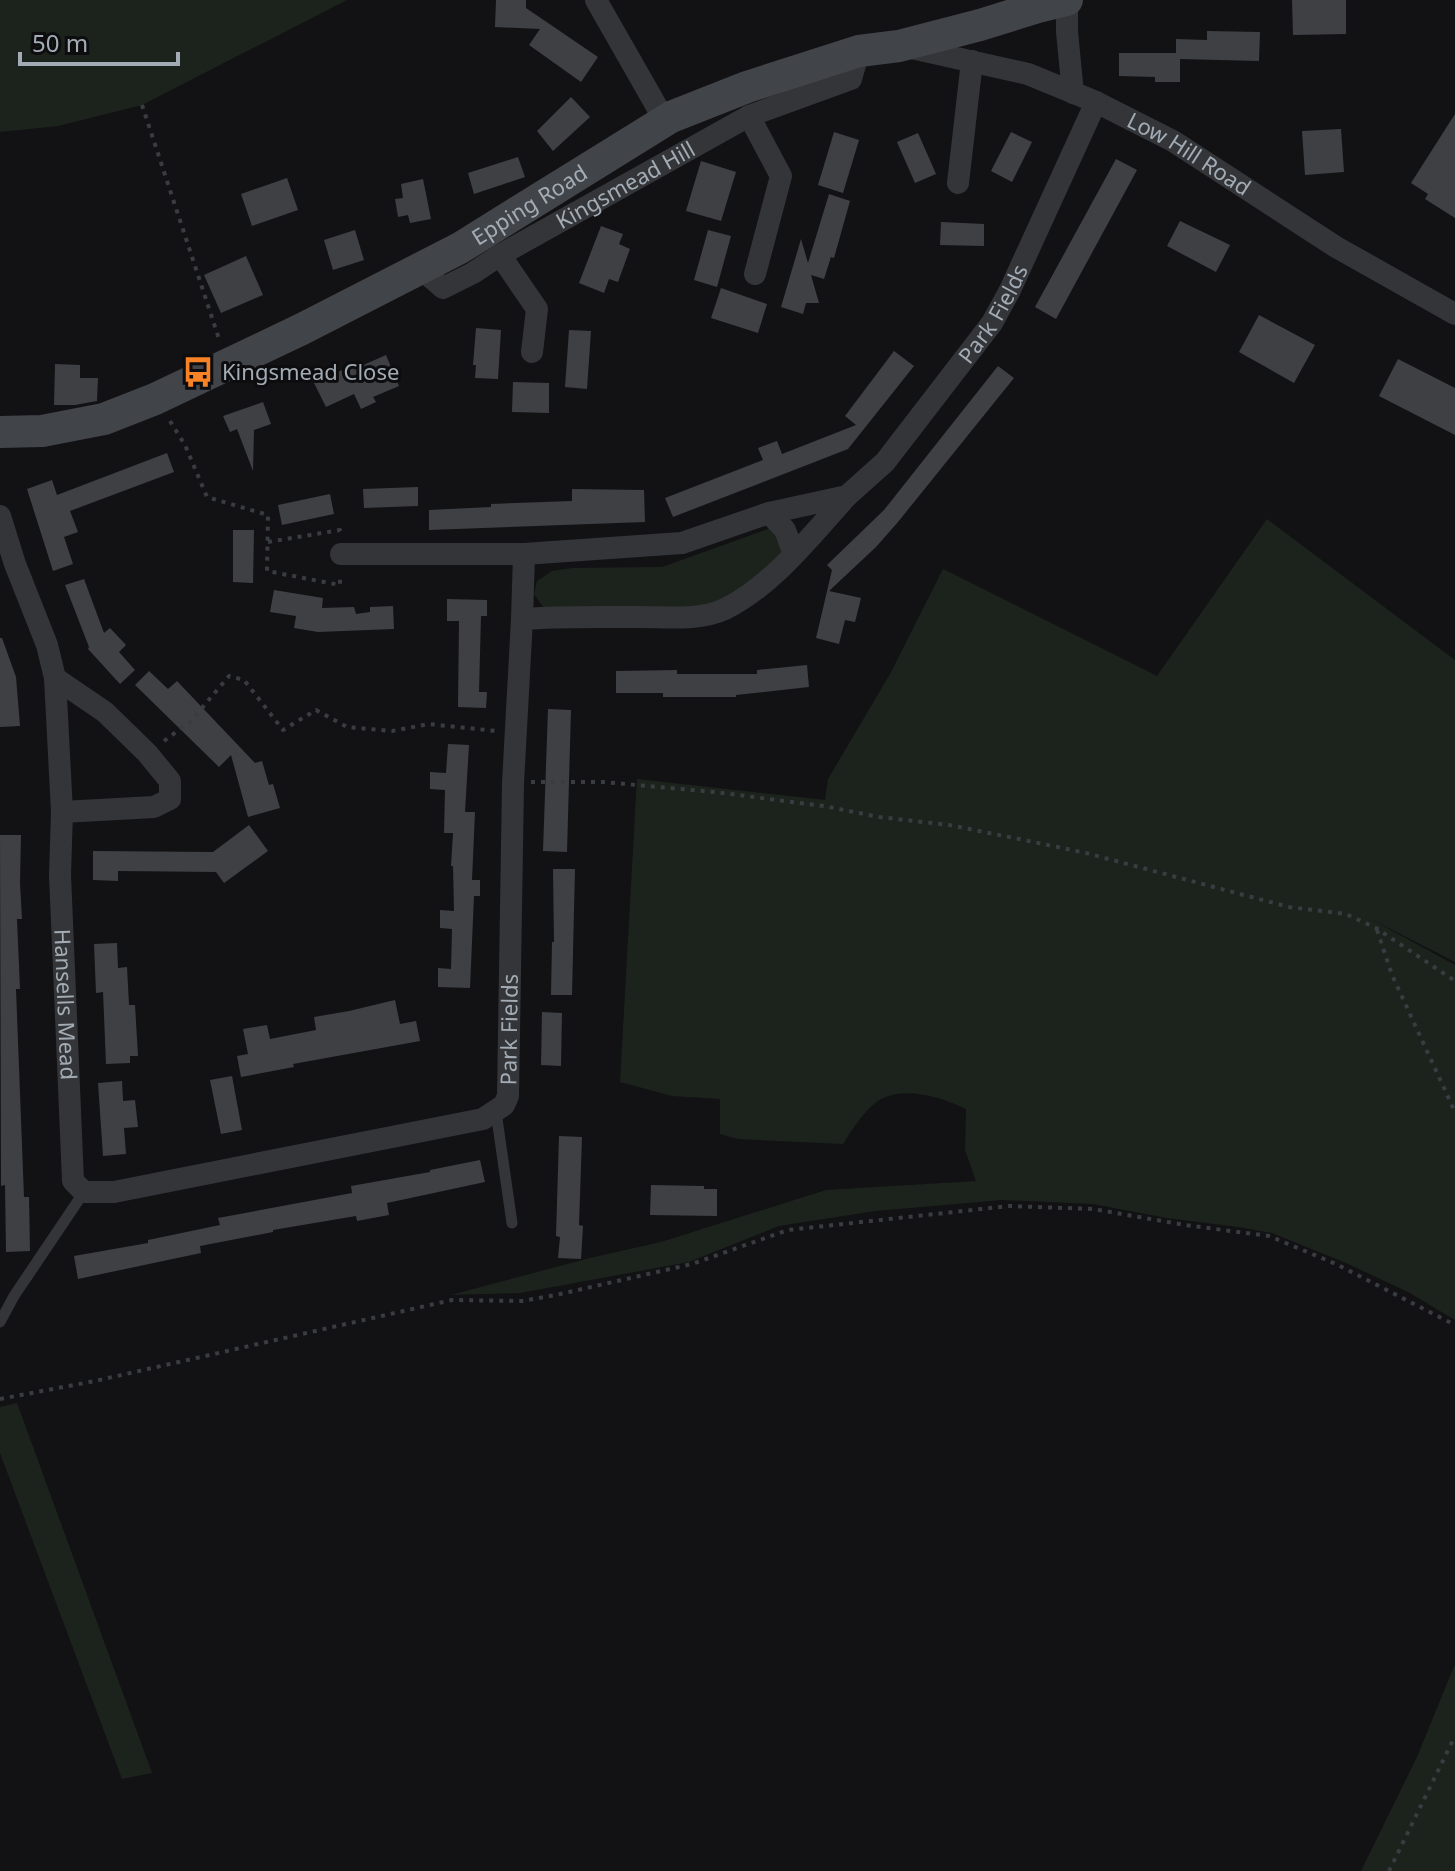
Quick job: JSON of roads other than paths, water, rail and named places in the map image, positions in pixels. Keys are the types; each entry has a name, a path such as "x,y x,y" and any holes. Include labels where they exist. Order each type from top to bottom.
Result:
{"main road":[{"name":"Epping Road","path":"0,432 42,431 104,419 155,399 302,329 460,248 671,117 747,87 859,51 899,46 1067,0"}],"street":[{"path":"596,0 665,121"},
{"path":"1067,0 1073,93"},
{"name":"Low Hill Road","path":"899,46 1028,74 1096,102 1173,141 1336,247 1455,314"},
{"name":"Kingsmead Hill","path":"420,268 443,288 749,116 851,79 859,51"},
{"path":"958,183 972,61"},
{"name":"Park Fields","path":"522,619 698,617 723,610 746,596 794,554 847,496 885,462 992,323 1096,102"},
{"path":"749,116 781,176 755,274"},
{"path":"500,255 537,309 532,352"},
{"name":"Park Fields","path":"341,554 524,554 641,548 682,543 769,513 847,496"},
{"path":"769,513 785,530 794,554"},
{"name":"Hansells Mead","path":"0,516 47,645 55,678 73,1181 84,1192"},
{"name":"Park Fields","path":"84,1192 114,1192 483,1119 504,1105 508,1096 514,733 524,554"},
{"path":"55,678 105,712 147,753 170,781 170,799 154,807 62,812"}],"lane":[{"path":"496,1112 512,1223"},
{"path":"0,1322 84,1192"}],"place":[{"name":"Kingsmead Close","path":"198,372"}]}
